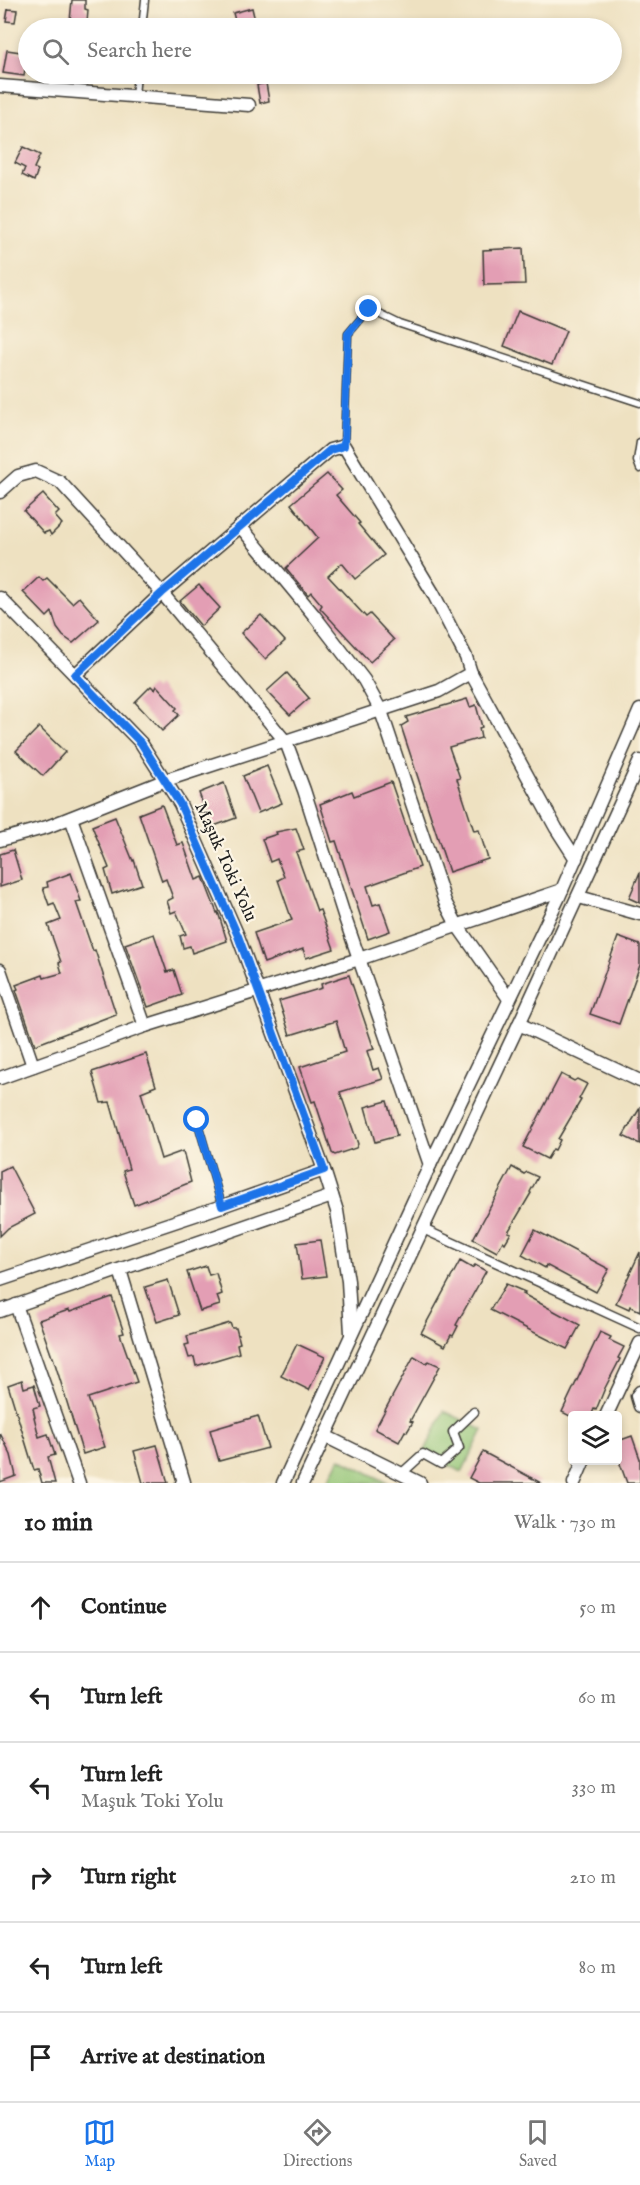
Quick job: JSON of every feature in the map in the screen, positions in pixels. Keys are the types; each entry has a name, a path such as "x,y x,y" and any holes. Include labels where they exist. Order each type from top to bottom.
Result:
{"street":[{"path":"0,86 249,105"},
{"path":"75,675 162,593 240,526 330,450 344,446 433,593 466,657 471,673 556,828 576,859"},
{"path":"0,492 18,477 36,471 60,482 162,593 286,742 304,789 359,959 430,1165"},
{"path":"240,526 364,680 381,711 445,902 457,926 509,999"},
{"name":"Maşuk Toki Yolu","path":"0,598 141,743 166,780 185,814 238,936 324,1170 337,1211 348,1281 351,1334 283,1483"},
{"path":"0,840 47,827 166,780 439,691 471,673"},
{"path":"370,1342 351,1334 562,890 640,710"},
{"path":"303,1483 579,897 640,761"},
{"path":"71,818 145,1026"},
{"path":"0,1078 145,1026 359,959 562,890"},
{"path":"579,897 640,914"},
{"path":"0,970 33,1066"},
{"path":"519,1024 640,1081"},
{"path":"0,1280 324,1170"},
{"path":"0,1311 332,1196"},
{"path":"423,1229 640,1328"},
{"path":"120,1270 184,1482 182,1483"},
{"path":"16,1305 79,1483"},
{"path":"608,1411 640,1343"},
{"path":"640,1392 637,1396 640,1406"},
{"path":"401,1474 423,1454 441,1464 459,1448 453,1432 474,1412"},
{"path":"325,1436 420,1483"},
{"path":"574,1483 582,1465"}],"lane":[{"path":"143,18 145,0"},
{"path":"135,96 137,84"},
{"path":"344,446 348,334 369,309 400,324 640,403"},
{"path":"640,442 638,461 640,469"},
{"path":"197,1120 222,1206"}],"green space":[{"path":"444,1411 483,1430 462,1472 424,1453"},
{"path":"340,1458 388,1483 327,1483"}],"building":[{"path":"72,0 85,0 87,18 70,18"},
{"path":"252,8 254,18 234,18 233,13"},
{"path":"8,9 17,10 15,22 6,21"},
{"path":"7,50 18,52 18,75 3,73"},
{"path":"266,84 269,101 260,103 257,85"},
{"path":"23,147 40,155 34,168 38,170 34,181 22,175 25,168 15,163"},
{"path":"523,248 525,284 484,285 483,250"},
{"path":"518,311 566,331 552,365 504,346"},
{"path":"327,474 342,490 336,495 384,555 355,579 342,563 328,576 366,617 370,614 394,640 370,662 320,608 322,605 311,592 308,595 286,568 318,538 291,504"},
{"path":"43,494 59,512 55,516 62,524 51,535 49,531 44,533 24,511"},
{"path":"39,577 43,581 47,578 72,603 79,597 99,620 73,643 57,628 52,612 47,617 23,592"},
{"path":"199,585 220,608 201,626 180,601"},
{"path":"261,615 285,641 265,659 241,633"},
{"path":"287,673 309,698 290,715 267,691"},
{"path":"151,686 155,690 157,686 177,708 175,710 179,715 162,731 135,702"},
{"path":"467,699 470,707 476,705 482,727 479,728 481,738 449,747 474,831 479,830 488,859 449,872 401,726 408,722 406,717"},
{"path":"39,727 65,752 43,776 16,751"},
{"path":"267,766 282,803 258,813 243,776"},
{"path":"391,782 420,867 367,886 373,905 380,903 390,931 368,939 336,841 332,842 320,804 352,791 354,796"},
{"path":"224,783 236,818 211,827 199,793"},
{"path":"162,805 177,845 183,843 196,880 203,877 227,941 192,953 190,946 183,948 180,936 186,934 176,911 171,913 167,901 173,898 166,879 162,881 139,814"},
{"path":"115,817 142,884 112,894 105,870 109,868 92,826"},
{"path":"296,828 304,850 296,852 317,911 320,910 334,949 306,958 303,949 264,963 254,933 292,920 278,880 284,877 277,859 270,862 262,839 277,834 276,832"},
{"path":"13,850 22,880 0,887 0,854"},
{"path":"640,872 640,903 629,898"},
{"path":"71,873 81,901 76,902 116,1014 35,1045 16,985 43,975 44,978 62,973 59,963 61,962 48,925 61,920 54,903 49,905 43,888 48,887 47,882"},
{"path":"154,934 167,972 174,970 182,995 148,1007 125,944"},
{"path":"618,937 640,945 640,965 619,1024 590,1014"},
{"path":"349,975 374,1049 367,1051 373,1070 379,1068 383,1079 340,1092 358,1144 356,1148 335,1155 332,1153 315,1101 312,1102 300,1067 345,1052 336,1021 290,1035 279,1001 322,988 321,984"},
{"path":"146,1054 156,1086 141,1092 161,1159 183,1151 191,1182 134,1205 123,1171 129,1169 110,1102 101,1103 92,1072"},
{"path":"561,1074 574,1081 577,1079 587,1084 579,1099 581,1100 558,1139 560,1140 555,1150 553,1149 547,1159 523,1147"},
{"path":"387,1101 397,1136 375,1142 365,1107"},
{"path":"640,1108 640,1144 623,1136"},
{"path":"10,1166 35,1214 8,1228 0,1236 0,1171"},
{"path":"512,1167 524,1174 527,1172 538,1177 508,1232 511,1233 497,1252 473,1239"},
{"path":"535,1230 609,1269 596,1292 522,1255"},
{"path":"320,1240 326,1276 302,1279 297,1243"},
{"path":"640,1252 640,1311 616,1303"},
{"path":"460,1261 472,1268 475,1265 486,1271 456,1325 458,1326 453,1336 451,1335 445,1346 421,1333"},
{"path":"206,1266 209,1275 216,1273 222,1294 217,1296 220,1305 200,1311 187,1272"},
{"path":"168,1280 179,1315 157,1322 145,1287"},
{"path":"506,1284 525,1292 523,1294 580,1325 567,1349 490,1310"},
{"path":"112,1297 124,1333 120,1334 137,1382 88,1398 105,1447 83,1454 39,1320"},
{"path":"230,1323 232,1328 236,1328 240,1343 237,1344 239,1353 196,1366 194,1357 189,1358 185,1345 189,1344 187,1336"},
{"path":"600,1332 611,1337 609,1340 624,1347 596,1410 568,1411 568,1415 562,1412"},
{"path":"297,1344 325,1357 309,1390 281,1376"},
{"path":"414,1356 426,1363 429,1361 440,1366 410,1421 413,1422 399,1442 375,1429"},
{"path":"22,1380 24,1388 34,1385 40,1406 33,1408 34,1417 39,1437 48,1434 55,1455 48,1457 55,1483 42,1483 38,1469 34,1470 8,1385"},
{"path":"258,1416 268,1448 219,1461 210,1430"},
{"path":"0,1433 11,1455 16,1476 0,1482"},
{"path":"632,1436 640,1459 640,1483 627,1483 620,1465 622,1440"},
{"path":"157,1445 168,1483 143,1483 134,1451"},
{"path":"483,1452 541,1483 479,1483 469,1478"}],"route":[{"path":"197,1120 222,1206 324,1170 238,936 180,804 141,743 75,675 162,593 330,450 344,446 348,334 369,309"}]}
